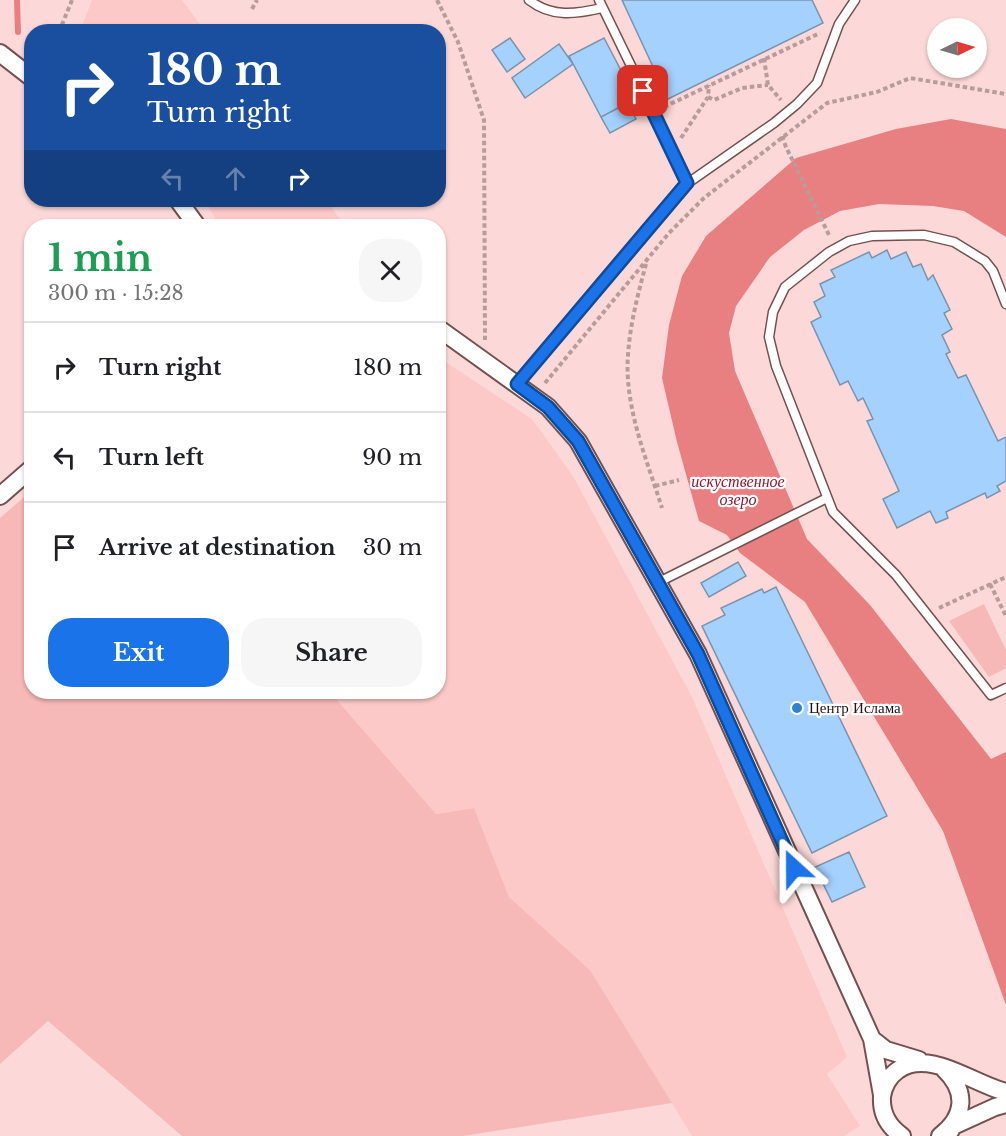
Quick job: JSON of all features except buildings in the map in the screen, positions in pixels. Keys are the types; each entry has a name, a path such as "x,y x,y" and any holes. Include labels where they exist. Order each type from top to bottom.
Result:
{"street":[{"path":"0,53 24,72"},
{"path":"446,334 548,407 578,441 698,654 872,1039 882,1095 882,1108 886,1120 903,1136"},
{"path":"0,496 24,475"},
{"path":"872,1039 886,1050 1006,1092"},
{"path":"882,1095 890,1078 904,1065 917,1062 937,1066 953,1077 959,1089 961,1103 958,1116 947,1133"},
{"path":"947,1133 994,1107 1006,1104"}],"lane":[{"path":"529,0 557,13 574,14 601,4 687,183"},
{"path":"517,384 687,183 789,110 816,83 839,24 855,0"},
{"path":"1006,304 993,271 985,261 954,242 924,236 872,236 849,241 829,252 785,287 773,312 769,337 776,366 833,513 896,575 991,695 1006,688"},
{"path":"657,583 827,498"}],"path":[{"path":"62,24 72,0"},
{"path":"252,9 257,0"},
{"path":"437,0 458,42 484,120 485,362"},
{"path":"653,112 839,24"},
{"path":"764,58 768,85 789,110"},
{"path":"543,386 669,233 704,198 827,103 877,92 910,78 1006,94"},
{"path":"672,151 708,97 709,85"},
{"path":"708,97 714,100 742,88 768,85"},
{"path":"786,147 830,237"},
{"path":"646,261 633,311 628,357 632,408 662,508"},
{"path":"655,486 679,480"},
{"path":"927,614 1006,576"},
{"path":"990,584 1006,616"}],"shaded area":[{"path":"92,0 182,0 200,24 83,24"},
{"path":"209,207 331,207 340,219 215,219"},
{"path":"446,362 532,419 573,476 692,697 847,1057 827,1074 860,1126 844,1136 692,1136 590,970 509,897 474,808 436,814 336,699 446,699"},
{"path":"24,497 24,699 336,699 436,814 474,808 509,897 590,970 672,1103 463,1136 182,1136 48,1021 0,1064 0,518"},
{"path":"984,604 1006,650 1006,668 989,677 949,621"}],"water":[{"name":"искуственное озеро","path":"951,119 1006,129 1006,237 964,211 933,206 879,204 840,211 804,230 770,257 736,306 729,333 735,371 807,539 870,605 991,759 1006,752 1006,1005 943,831 805,602 740,553 727,535 699,521 662,378 669,325 682,276 706,236 796,158 896,129"}],"waterway":[{"path":"17,0 18,32"}],"place":[{"name":"Центр Ислама","path":"797,708"}],"route":[{"path":"643,91 687,183 517,384 548,407 578,441 698,654 794,868"}]}
